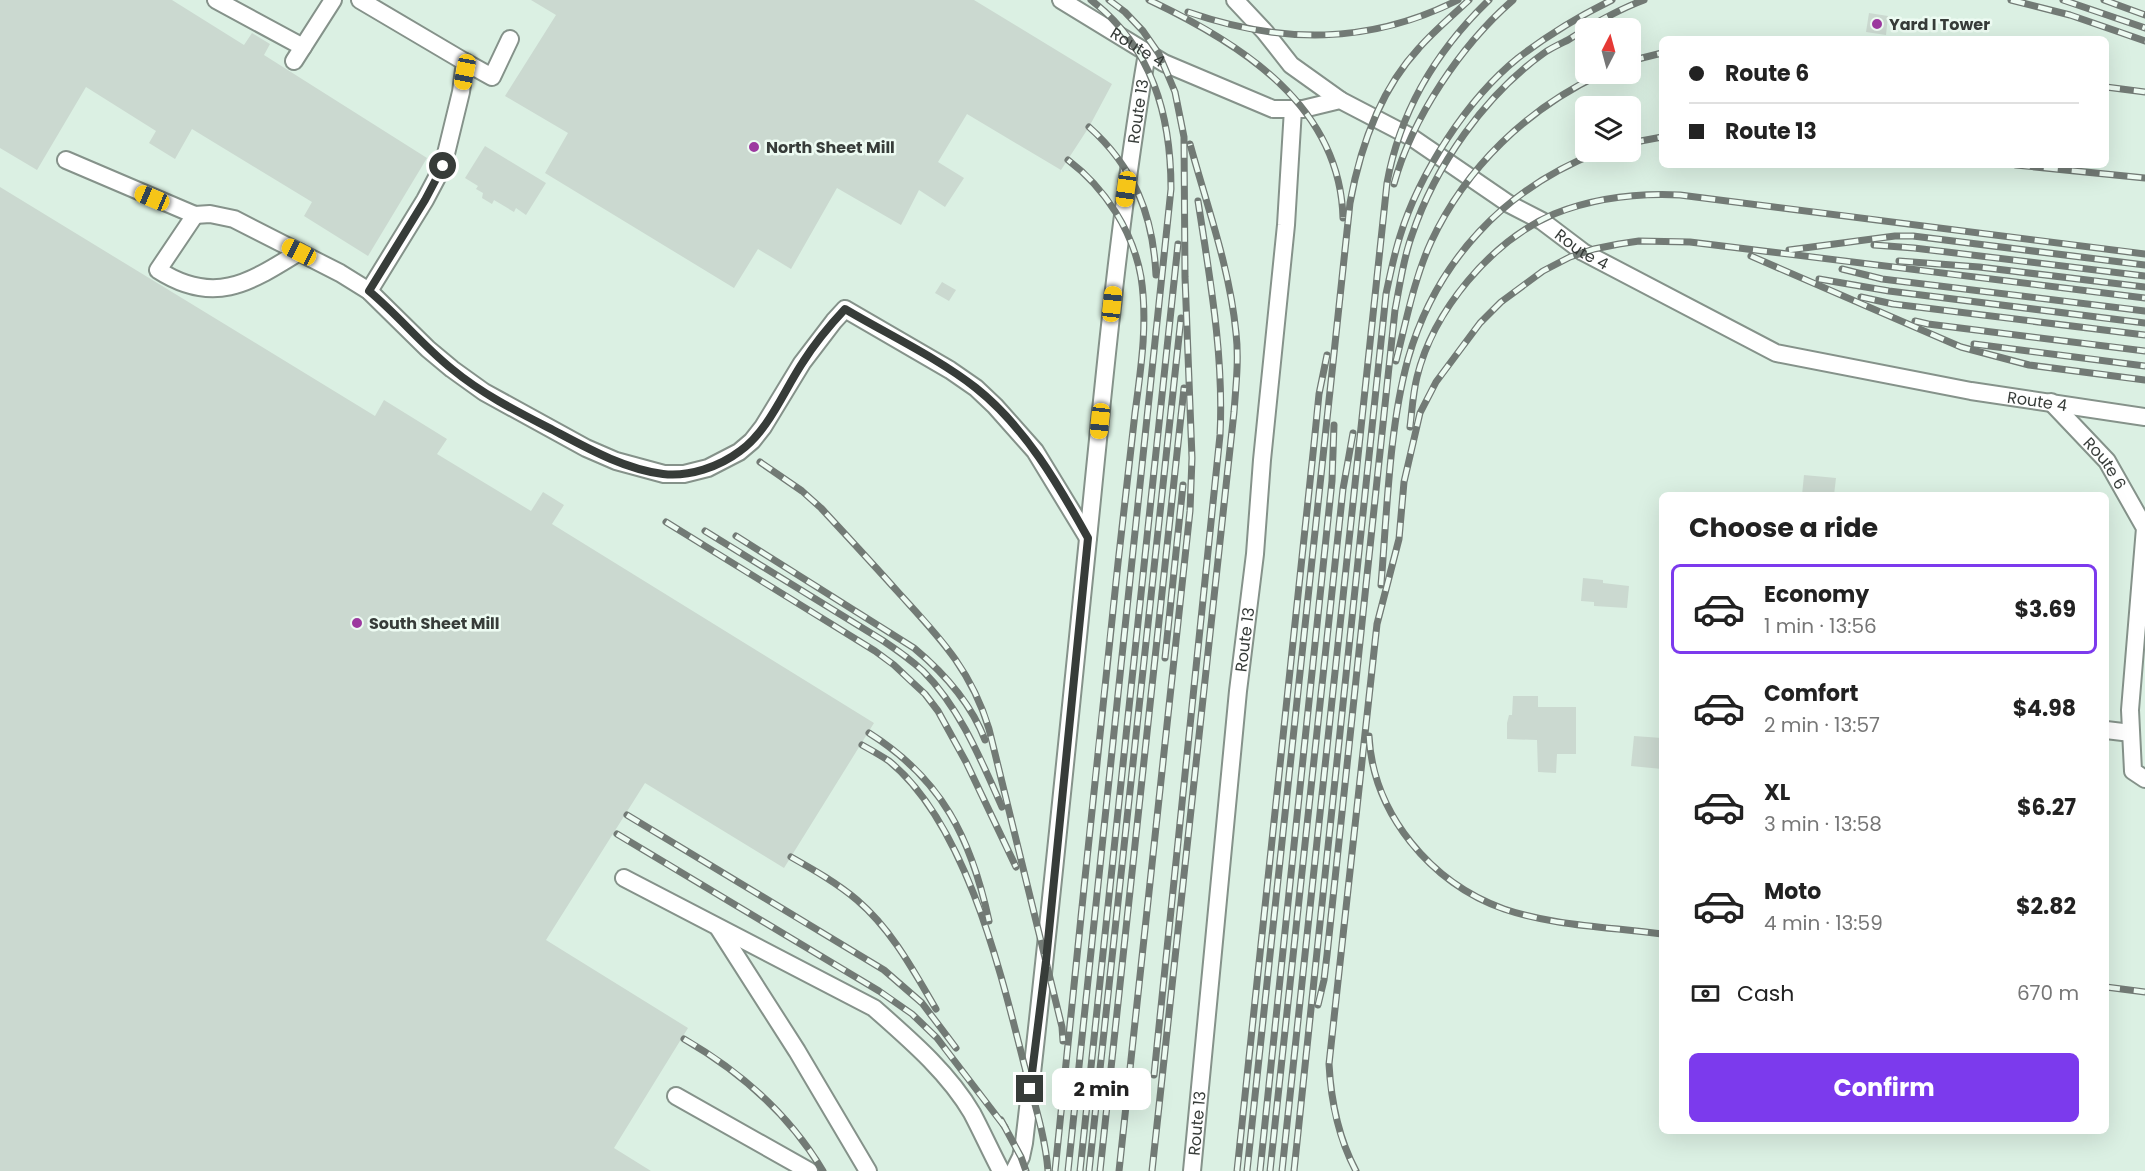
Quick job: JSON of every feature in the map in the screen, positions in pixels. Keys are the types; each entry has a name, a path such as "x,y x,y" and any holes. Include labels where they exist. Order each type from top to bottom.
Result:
{"street":[{"path":"216,0 299,54 333,0"},
{"path":"360,0 492,77 510,39"},
{"name":"Route 4","path":"1060,0 1164,63 1273,109 1303,109 1340,100 1411,137 1509,204 1542,221 1583,252 1776,353 1971,391 2145,417"},
{"path":"1235,0 1265,32 1291,65 1340,100"},
{"name":"Route 13","path":"1014,1171 1021,1157 1024,1143 1046,961 1120,233 1147,53"},
{"path":"369,291 425,200 443,166 461,92 465,62"},
{"name":"Route 13","path":"1192,1171 1238,691 1255,554 1263,448 1286,225 1293,109"},
{"path":"66,160 195,215 210,214 234,219 340,273 369,291 428,348 484,392 616,461 664,474 684,474 708,468 725,461 752,441 763,428 802,363 845,309 950,370 976,388 1035,451 1088,538"},
{"path":"195,215 158,270 174,280 207,289 246,283 299,252"},
{"name":"Route 6","path":"2051,402 2107,461 2145,528 2130,710 2133,771 2145,779"},
{"path":"2109,730 2131,733"},
{"path":"624,878 874,1008 923,1054 957,1093 971,1112 1001,1171"},
{"path":"718,927 797,1051 868,1171"},
{"path":"676,1096 809,1171"}],"shaded area":[{"path":"0,0 2145,0 2145,1171 0,1171"}],"building":[{"path":"0,0 172,0 244,45 252,33 270,44 264,55 427,158 368,256 304,216 312,202 192,129 175,159 149,143 156,131 86,87 37,170 0,148"},
{"name":"North Sheet Mill","path":"531,0 974,0 1112,84 1089,127 1061,170 967,114 938,162 964,178 945,207 919,190 901,225 837,188 791,269 758,249 734,288 545,173 568,133 505,96 556,15"},
{"name":"Yard I Tower","path":"1869,13 1888,16 1886,35 1866,32"},
{"path":"485,146 546,183 526,215 516,208 514,212 494,200 492,204 482,198 483,193 476,189 478,186 465,178"},
{"name":"South Sheet Mill","path":"0,187 375,416 384,400 447,439 437,454 531,511 543,492 564,505 552,524 874,723 784,868 645,783 546,940 688,1028 614,1148 651,1171 0,1171"},
{"path":"942,282 956,290 949,301 935,293"},
{"path":"1804,475 1836,478 1834,492 1802,492"},
{"path":"1583,578 1629,586 1627,608 1594,606 1594,602 1581,601"},
{"path":"1513,696 1538,696 1538,707 1576,707 1576,754 1557,754 1556,773 1538,772 1537,740 1507,739 1507,723 1509,715 1512,715"},
{"path":"1634,736 1659,738 1659,769 1631,766"}],"railway":[{"path":"1068,1171 1171,189 1167,135 1154,84 1129,39 1091,0"},
{"path":"1109,0 1125,12 1143,31 1159,54 1175,92 1184,137 1185,277 1192,458 1190,511 1119,1171"},
{"path":"1149,0 1217,36 1250,58 1279,83 1304,111 1324,142 1338,178 1343,218"},
{"path":"1188,12 1223,23 1257,30 1324,35 1358,32 1391,25 1425,15 1458,0"},
{"path":"1247,1171 1350,203 1366,141 1393,82 1405,64 1425,42 1469,0"},
{"path":"1282,1171 1387,183 1401,131 1423,84 1453,40 1489,0"},
{"path":"1394,184 1413,134 1441,84 1475,38 1513,0"},
{"path":"1294,1171 1386,294 1396,250 1408,212 1432,163 1463,116 1481,94 1499,75 1529,50 1564,26 1612,0"},
{"path":"1318,1005 1327,955 1395,310 1409,244 1422,209 1448,158 1464,134 1502,89 1547,51 1624,8 1644,0"},
{"path":"2011,0 2070,15 2145,41"},
{"path":"2063,0 2145,28"},
{"path":"2104,0 2145,15"},
{"path":"1641,58 1659,54"},
{"path":"1396,361 1425,256 1445,215 1462,189 1501,143 1548,104 1582,84"},
{"path":"2109,87 2145,92"},
{"path":"1089,127 1118,159 1138,194 1151,232 1156,275"},
{"path":"1641,141 1659,138"},
{"path":"1152,1171 1237,372 1236,333 1229,285 1190,144"},
{"path":"1055,1171 1144,328 1141,277 1124,227 1105,197 1068,160"},
{"path":"1381,585 1397,413 1408,359 1420,323 1436,290 1456,260 1479,232 1505,207 1533,186 1576,162"},
{"path":"2046,168 2145,178"},
{"path":"1410,427 1416,383 1425,352 1436,327 1468,281 1487,260 1531,226 1554,214 1600,200 1632,196 1680,195 2145,254"},
{"path":"1154,1075 1220,435 1218,347 1198,201"},
{"path":"1789,250 1895,236 1913,236 2145,265"},
{"path":"1356,1171 1344,1145 1336,1119 1329,1064 1377,624 1399,539 1404,482 1420,413 1436,382 1480,323 1501,302 1543,271 1570,257 1594,249 1639,241 1690,242 2145,298"},
{"path":"1080,1171 1178,244"},
{"path":"1874,245 2145,276"},
{"path":"1751,256 1961,347 2029,365 2145,380"},
{"path":"1899,261 1979,267 2145,287"},
{"path":"1842,269 1882,279 2145,311"},
{"path":"1819,279 1889,291 2145,323"},
{"path":"1861,297 1893,304 2145,335"},
{"path":"1089,1171 1181,318"},
{"path":"1915,321 2145,351"},
{"path":"1974,344 2145,366"},
{"path":"1237,1171 1319,394 1327,355"},
{"path":"1100,1171 1184,388"},
{"path":"1260,1171 1332,481 1334,425"},
{"path":"1270,1171 1343,489 1353,433"},
{"path":"760,462 802,491 821,508 940,639 973,689 989,729 1062,1027 1063,1041"},
{"path":"1165,658 1183,485"},
{"path":"666,522 875,651 925,694 938,711 966,762 1016,867"},
{"path":"705,531 882,640 923,671 959,718 978,753 1002,807"},
{"path":"736,536 914,648 956,690 979,726 985,740"},
{"path":"869,733 916,770 950,813 973,863 989,921"},
{"path":"1369,736 1373,765 1394,818 1430,863 1453,882 1477,897 1523,915 1562,923 1659,934"},
{"path":"862,745 889,761 915,787 938,820 958,857 975,897 1002,980 1041,1127 1048,1171"},
{"path":"627,815 884,970 922,1003 956,1048"},
{"path":"617,834 879,991 912,1014 937,1038 1005,1127"},
{"path":"791,857 841,888 870,912 901,951 936,1009"},
{"path":"2109,987 2145,992"},
{"path":"684,1039 725,1066 762,1096 795,1131 823,1171"},
{"path":"1001,1120 1026,1171"}],"place":[{"name":"Yard I Tower","path":"1877,24"},
{"name":"North Sheet Mill","path":"754,147"},
{"name":"South Sheet Mill","path":"357,623"}],"route":[{"path":"443,166 399,245 369,291 452,369 516,411 586,447 616,461 664,474 684,474 725,461 752,441 763,428 802,363 845,309 950,370 976,388 1013,424 1035,451 1088,538 1046,961 1030,1089"}]}
